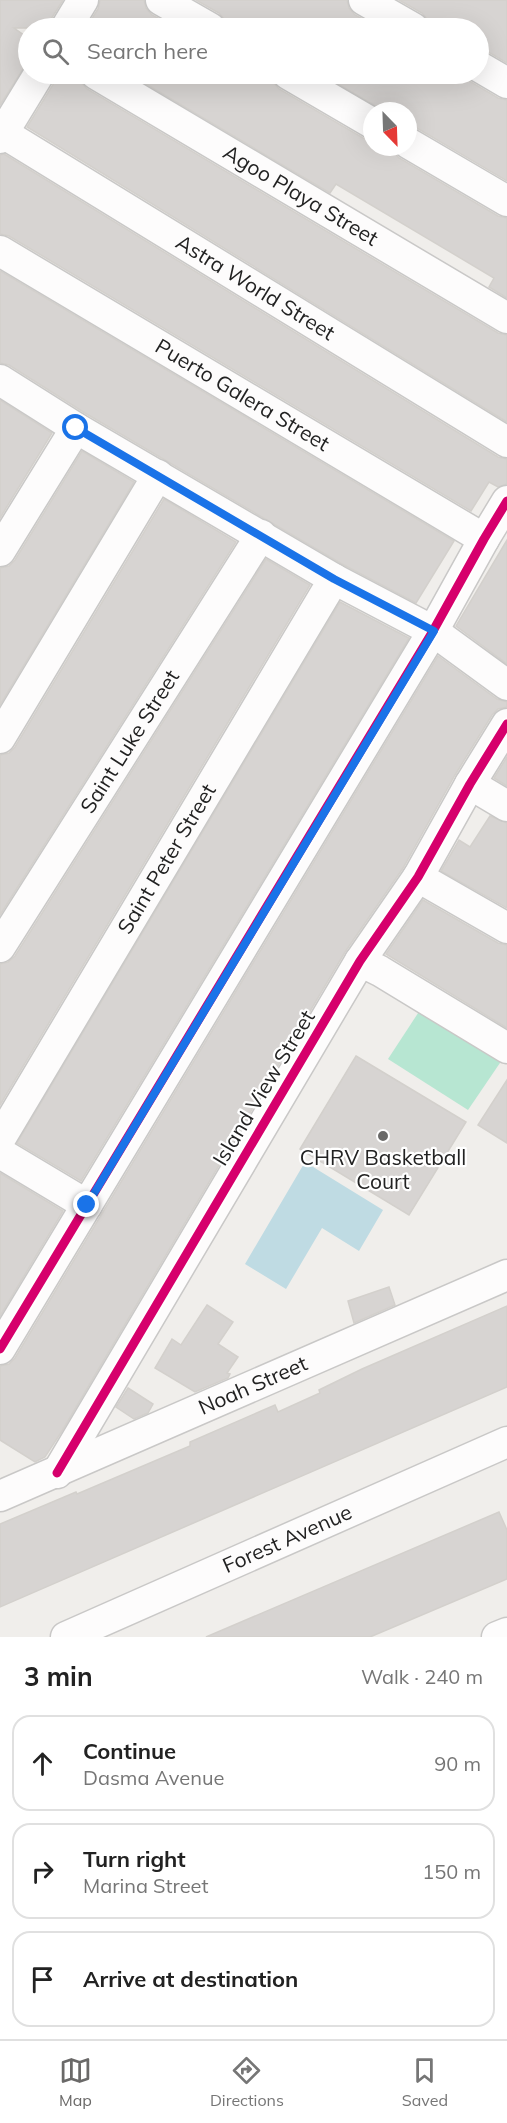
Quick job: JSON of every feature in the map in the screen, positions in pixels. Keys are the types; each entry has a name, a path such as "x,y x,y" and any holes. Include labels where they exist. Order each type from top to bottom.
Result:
{"street":[{"path":"72,18 83,0"},
{"path":"161,0 192,18"},
{"path":"364,0 396,18"},
{"path":"489,72 507,83"},
{"path":"1,136 33,84"},
{"name":"Agoo Playa Street","path":"113,84 507,318"},
{"path":"305,84 363,118"},
{"name":"Astra World Street","path":"1,136 507,442"},
{"path":"417,148 507,201"},
{"name":"Puerto Galera Street","path":"0,251 483,539"},
{"path":"0,380 76,428 334,579 434,631 507,685"},
{"path":"0,551 76,428"},
{"path":"0,738 158,475"},
{"path":"0,1349 434,631 483,539 507,501"},
{"name":"Saint Luke Street","path":"0,947 261,536"},
{"name":"Saint Peter Street","path":"0,1139 334,579"},
{"name":"Island View Street","path":"57,1473 360,961 418,877 470,784 507,724"},
{"path":"470,784 507,806"},
{"path":"418,877 507,928"},
{"path":"360,961 507,1048"},
{"path":"0,1153 87,1205"},
{"name":"Noah Street","path":"0,1496 507,1275"},
{"name":"Forest Avenue","path":"66,1637 505,1447"},
{"path":"497,1637 507,1633"}],"green space":[{"path":"424,1004 504,1057 468,1110 388,1059"}],"water":[{"path":"305,1162 383,1210 359,1251 322,1228 286,1289 245,1264"}],"building":[{"path":"0,0 63,0 52,18 18,18 18,28 14,28 18,31 18,77 0,105"},
{"path":"100,0 144,0 146,8 158,18 92,18"},
{"path":"196,0 347,0 349,8 361,18 223,18 219,13"},
{"path":"399,0 507,0 507,63 489,52 489,18 426,18 422,13"},
{"path":"53,84 83,84 87,89 498,333 507,335 507,422 27,127"},
{"path":"146,84 275,84 279,89 363,138 363,156 397,156 498,216 507,218 507,298 489,287 494,278 336,184 330,193"},
{"path":"338,84 474,84 498,98 507,100 507,181 417,128 417,102 369,102"},
{"path":"4,154 498,457 507,459 507,484 498,487 489,482 471,511 9,236 0,234 0,155"},
{"path":"0,271 454,541 416,603 342,564 85,413 9,365 0,363"},
{"path":"0,400 52,433 0,518"},
{"path":"82,451 134,482 0,705 0,568 9,566 15,560"},
{"path":"164,499 236,542 0,915 0,755 9,753 15,747"},
{"path":"507,540 507,664 456,626"},
{"path":"266,559 310,585 0,1105 0,964 8,962 15,956"},
{"path":"340,602 409,638 81,1181 17,1143"},
{"path":"438,656 497,699 507,702 507,707 498,709 492,715 455,775 403,868 345,952 62,1431 45,1457 35,1462 0,1440 0,1366 9,1364 15,1358"},
{"path":"507,757 507,786 494,778"},
{"path":"490,816 507,823 507,908 441,871 459,840 470,847"},
{"path":"423,900 498,943 507,945 507,1028 386,954"},
{"name":"CHRV Basketball Court","path":"356,1056 466,1122 409,1215 300,1149"},
{"path":"507,1080 507,1143 478,1125"},
{"path":"0,1173 63,1211 0,1316"},
{"path":"389,1287 395,1305 354,1323 348,1301"},
{"path":"207,1305 233,1322 218,1344 238,1357 227,1373 230,1374 228,1378 195,1392 155,1368 172,1339 181,1345"},
{"path":"507,1306 507,1387 0,1607 0,1524 190,1446 190,1442 275,1405 278,1412 320,1393 319,1390 362,1369"},
{"path":"128,1388 153,1404 148,1413 134,1419 116,1407"},
{"path":"499,1512 507,1530 507,1579 370,1637 206,1637"}],"cycle path":[{"path":"0,1349 433,631 507,501"},
{"path":"57,1473 360,961 418,877 470,784 507,724"}],"place":[{"name":"CHRV Basketball Court","path":"383,1136"}],"route":[{"path":"76,428 334,579 434,631 87,1205"}]}
